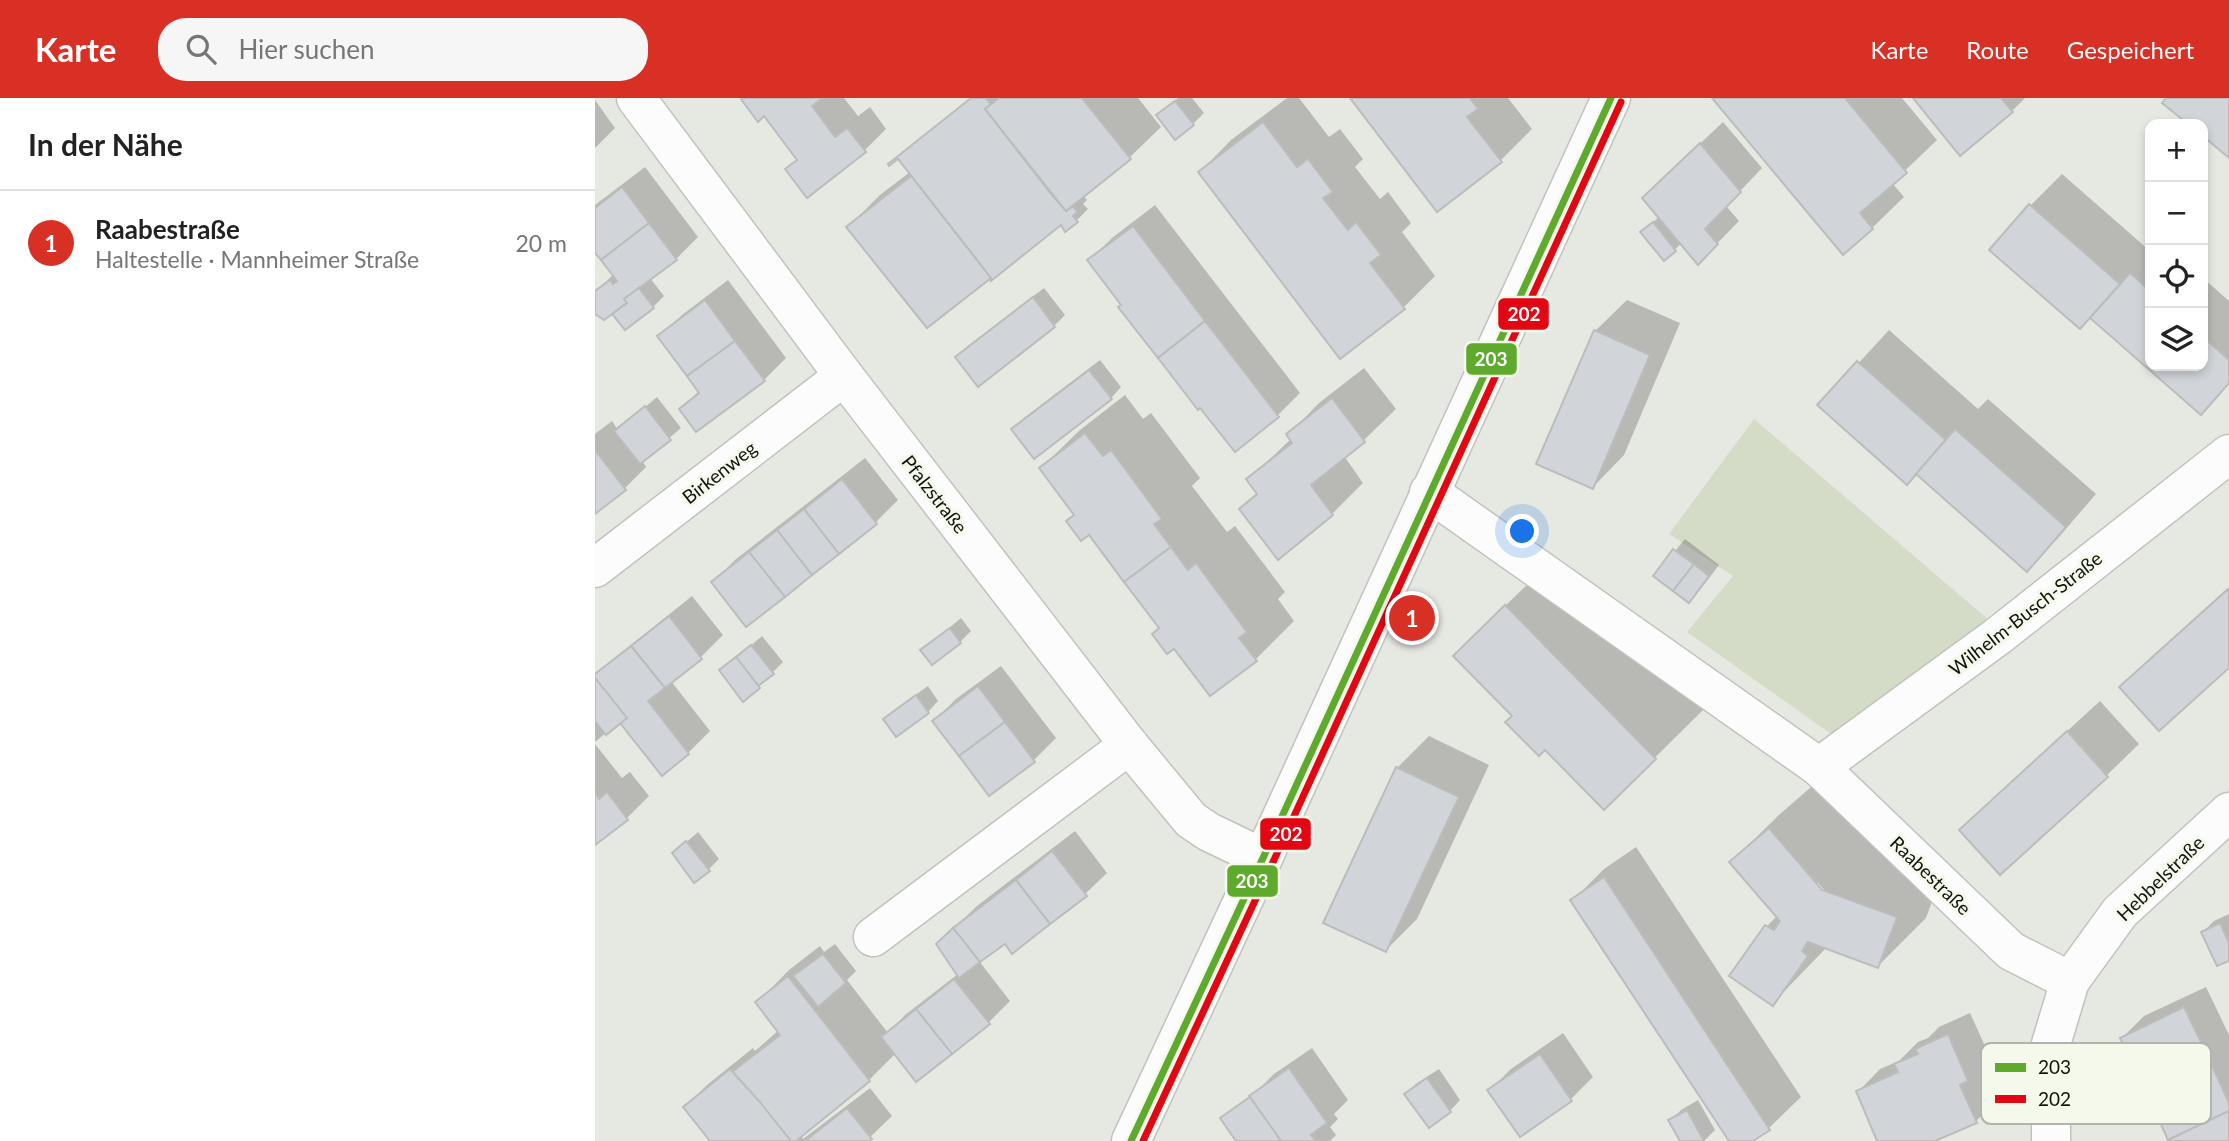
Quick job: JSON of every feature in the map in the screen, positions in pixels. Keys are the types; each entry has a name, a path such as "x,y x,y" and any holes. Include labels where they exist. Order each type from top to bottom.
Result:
{"street":[{"name":"Pfalzstraße","path":"636,98 844,376 1129,746 1191,820 1209,832 1263,858"},
{"path":"1131,1141 1611,98"},
{"name":"Birkenweg","path":"595,568 844,376"},
{"name":"Wilhelm-Busch-Straße","path":"1819,767 1998,636 2229,454"},
{"name":"Raabestraße","path":"1429,492 1819,767 2011,951 2070,981"},
{"path":"873,937 1129,746"},
{"name":"Hebbelstraße","path":"2070,981 2120,912 2229,812"},
{"path":"2051,1043 2070,981"}],"green space":[{"path":"1754,419 1991,622 1834,736 1687,632 1733,576 1669,534"}],"building":[{"path":"742,98 823,98 812,106 835,137 847,128 866,152 807,198 785,169 797,160 764,116 758,122"},
{"path":"971,98 986,98 991,104 985,109 1052,195 1066,211 1073,206 1077,212 1073,216 1078,222 1065,232 1061,225 991,281 898,159 889,166 888,164"},
{"path":"999,98 1082,98 1131,159 1066,211 985,109"},
{"path":"1350,98 1470,98 1478,109 1467,117 1502,162 1437,212"},
{"path":"1712,98 1845,98 1907,173 1860,213 1873,229 1843,255"},
{"path":"1913,98 2001,98 2013,112 1960,156"},
{"path":"2166,98 2229,98 2229,158 2208,140 2208,119 2182,119 2162,103"},
{"path":"1175,101 1194,125 1175,140 1156,115"},
{"path":"1263,122 1297,167 1308,159 1333,192 1323,198 1348,230 1356,222 1381,255 1370,263 1405,309 1340,359 1198,172"},
{"path":"1700,143 1741,192 1705,229 1718,244 1698,265 1642,198"},
{"path":"911,176 991,278 927,328 846,227"},
{"path":"622,187 649,223 601,260 595,253 595,208"},
{"path":"2029,204 2120,284 2080,329 1989,250"},
{"path":"1653,222 1676,251 1664,261 1640,232"},
{"path":"649,223 677,260 624,299 627,303 604,320 595,314 595,291 610,280 613,284 617,281 601,260"},
{"path":"1133,226 1205,321 1158,358 1118,307 1121,305 1087,260"},
{"path":"2130,273 2145,286 2145,366 2090,318"},
{"path":"639,288 654,308 625,330 612,314 627,303 624,299"},
{"path":"1033,297 1055,327 978,387 955,357"},
{"path":"705,300 735,341 687,376 657,336"},
{"path":"1205,321 1279,417 1235,452 1158,358"},
{"path":"1594,330 1650,355 1593,489 1536,464"},
{"path":"735,341 765,381 696,432 679,409 699,393 687,376"},
{"path":"2208,341 2229,360 2229,383 2201,415 2151,371 2208,371"},
{"path":"1857,361 1946,440 1907,485 1817,405"},
{"path":"1089,370 1112,399 1034,459 1011,429"},
{"path":"1332,398 1365,442 1311,485 1333,515 1278,560 1239,509 1257,494 1246,479 1292,443 1286,434"},
{"path":"645,406 671,440 640,464 614,431"},
{"path":"1955,429 2066,527 2027,572 1916,474"},
{"path":"1085,433 1103,456 1111,450 1162,519 1154,524 1171,547 1124,582 1089,535 1081,541 1066,521 1074,515 1039,468"},
{"path":"595,450 626,490 595,514"},
{"path":"842,479 877,524 839,554 804,509"},
{"path":"804,509 839,554 812,575 777,530"},
{"path":"777,530 812,575 785,597 749,552"},
{"path":"1171,547 1188,570 1196,563 1247,632 1239,638 1257,661 1210,696 1174,649 1167,654 1152,634 1159,628 1124,582"},
{"path":"1673,549 1694,564 1673,591 1653,576"},
{"path":"749,552 785,597 746,627 711,582"},
{"path":"1694,564 1709,576 1689,603 1673,591"},
{"path":"2227,590 2229,668 2159,731 2119,687"},
{"path":"1505,605 1656,759 1604,810 1545,750 1539,756 1505,722 1512,716 1453,656"},
{"path":"669,616 702,659 665,688 631,646"},
{"path":"950,628 961,643 932,665 920,650"},
{"path":"751,645 774,674 758,686 736,657"},
{"path":"631,646 665,688 648,701 689,754 662,776 620,723 627,718 595,678 595,674"},
{"path":"736,657 760,688 743,702 719,670"},
{"path":"595,678 627,718 606,735 595,721"},
{"path":"978,686 1005,722 959,756 932,721"},
{"path":"916,695 929,713 896,737 883,719"},
{"path":"1005,722 1035,762 989,796 959,756"},
{"path":"2067,731 2108,777 2000,875 1959,830"},
{"path":"1396,767 1459,797 1386,952 1323,923"},
{"path":"607,792 628,820 595,845 595,793 599,799"},
{"path":"1769,828 1822,890 1897,917 1878,968 1808,942 1802,951 1808,956 1773,1006 1729,976 1765,925 1774,930 1780,921 1729,862"},
{"path":"686,841 710,871 694,883 672,853"},
{"path":"1052,851 1087,896 1050,924 1016,880"},
{"path":"1604,877 1770,1130 1753,1141 1729,1141 1570,900"},
{"path":"1016,880 1050,924 1012,954 1005,944 980,962 953,928"},
{"path":"2220,923 2229,943 2229,961 2217,966 2201,932"},
{"path":"953,928 980,962 959,978 936,944"},
{"path":"823,954 846,983 818,1007 793,976"},
{"path":"788,976 870,1081 796,1141 791,1141 732,1072 780,1035 755,1002"},
{"path":"954,979 990,1024 952,1054 916,1009"},
{"path":"2184,1007 2201,1043 2122,1043 2120,1038"},
{"path":"916,1009 952,1054 916,1082 881,1037"},
{"path":"1948,1034 1968,1081 1960,1085 1977,1123 1935,1141 1877,1141 1856,1091 1898,1072 1894,1064 1918,1054 1915,1049"},
{"path":"1540,1054 1572,1101 1520,1137 1487,1090"},
{"path":"2211,1063 2229,1103 2229,1111 2211,1120"},
{"path":"1289,1068 1327,1123 1311,1135 1316,1141 1281,1141 1249,1096"},
{"path":"730,1069 791,1141 710,1141 683,1107"},
{"path":"1427,1078 1451,1112 1429,1128 1404,1094"},
{"path":"1250,1097 1281,1141 1236,1141 1220,1118"},
{"path":"847,1108 872,1139 805,1141"},
{"path":"1687,1110 1704,1141 1680,1141 1668,1120"},
{"path":"2229,1111 2229,1141 2168,1140 2202,1124 2211,1124 2211,1120"},
{"path":"2161,1124 2202,1124 2168,1140"}],"transit line":[{"name":"203","path":"1131,1141 1611,98"},
{"name":"202","path":"1143,1141 1621,102"}],"place":[{"name":"Raabestraße","path":"1412,618"}]}
